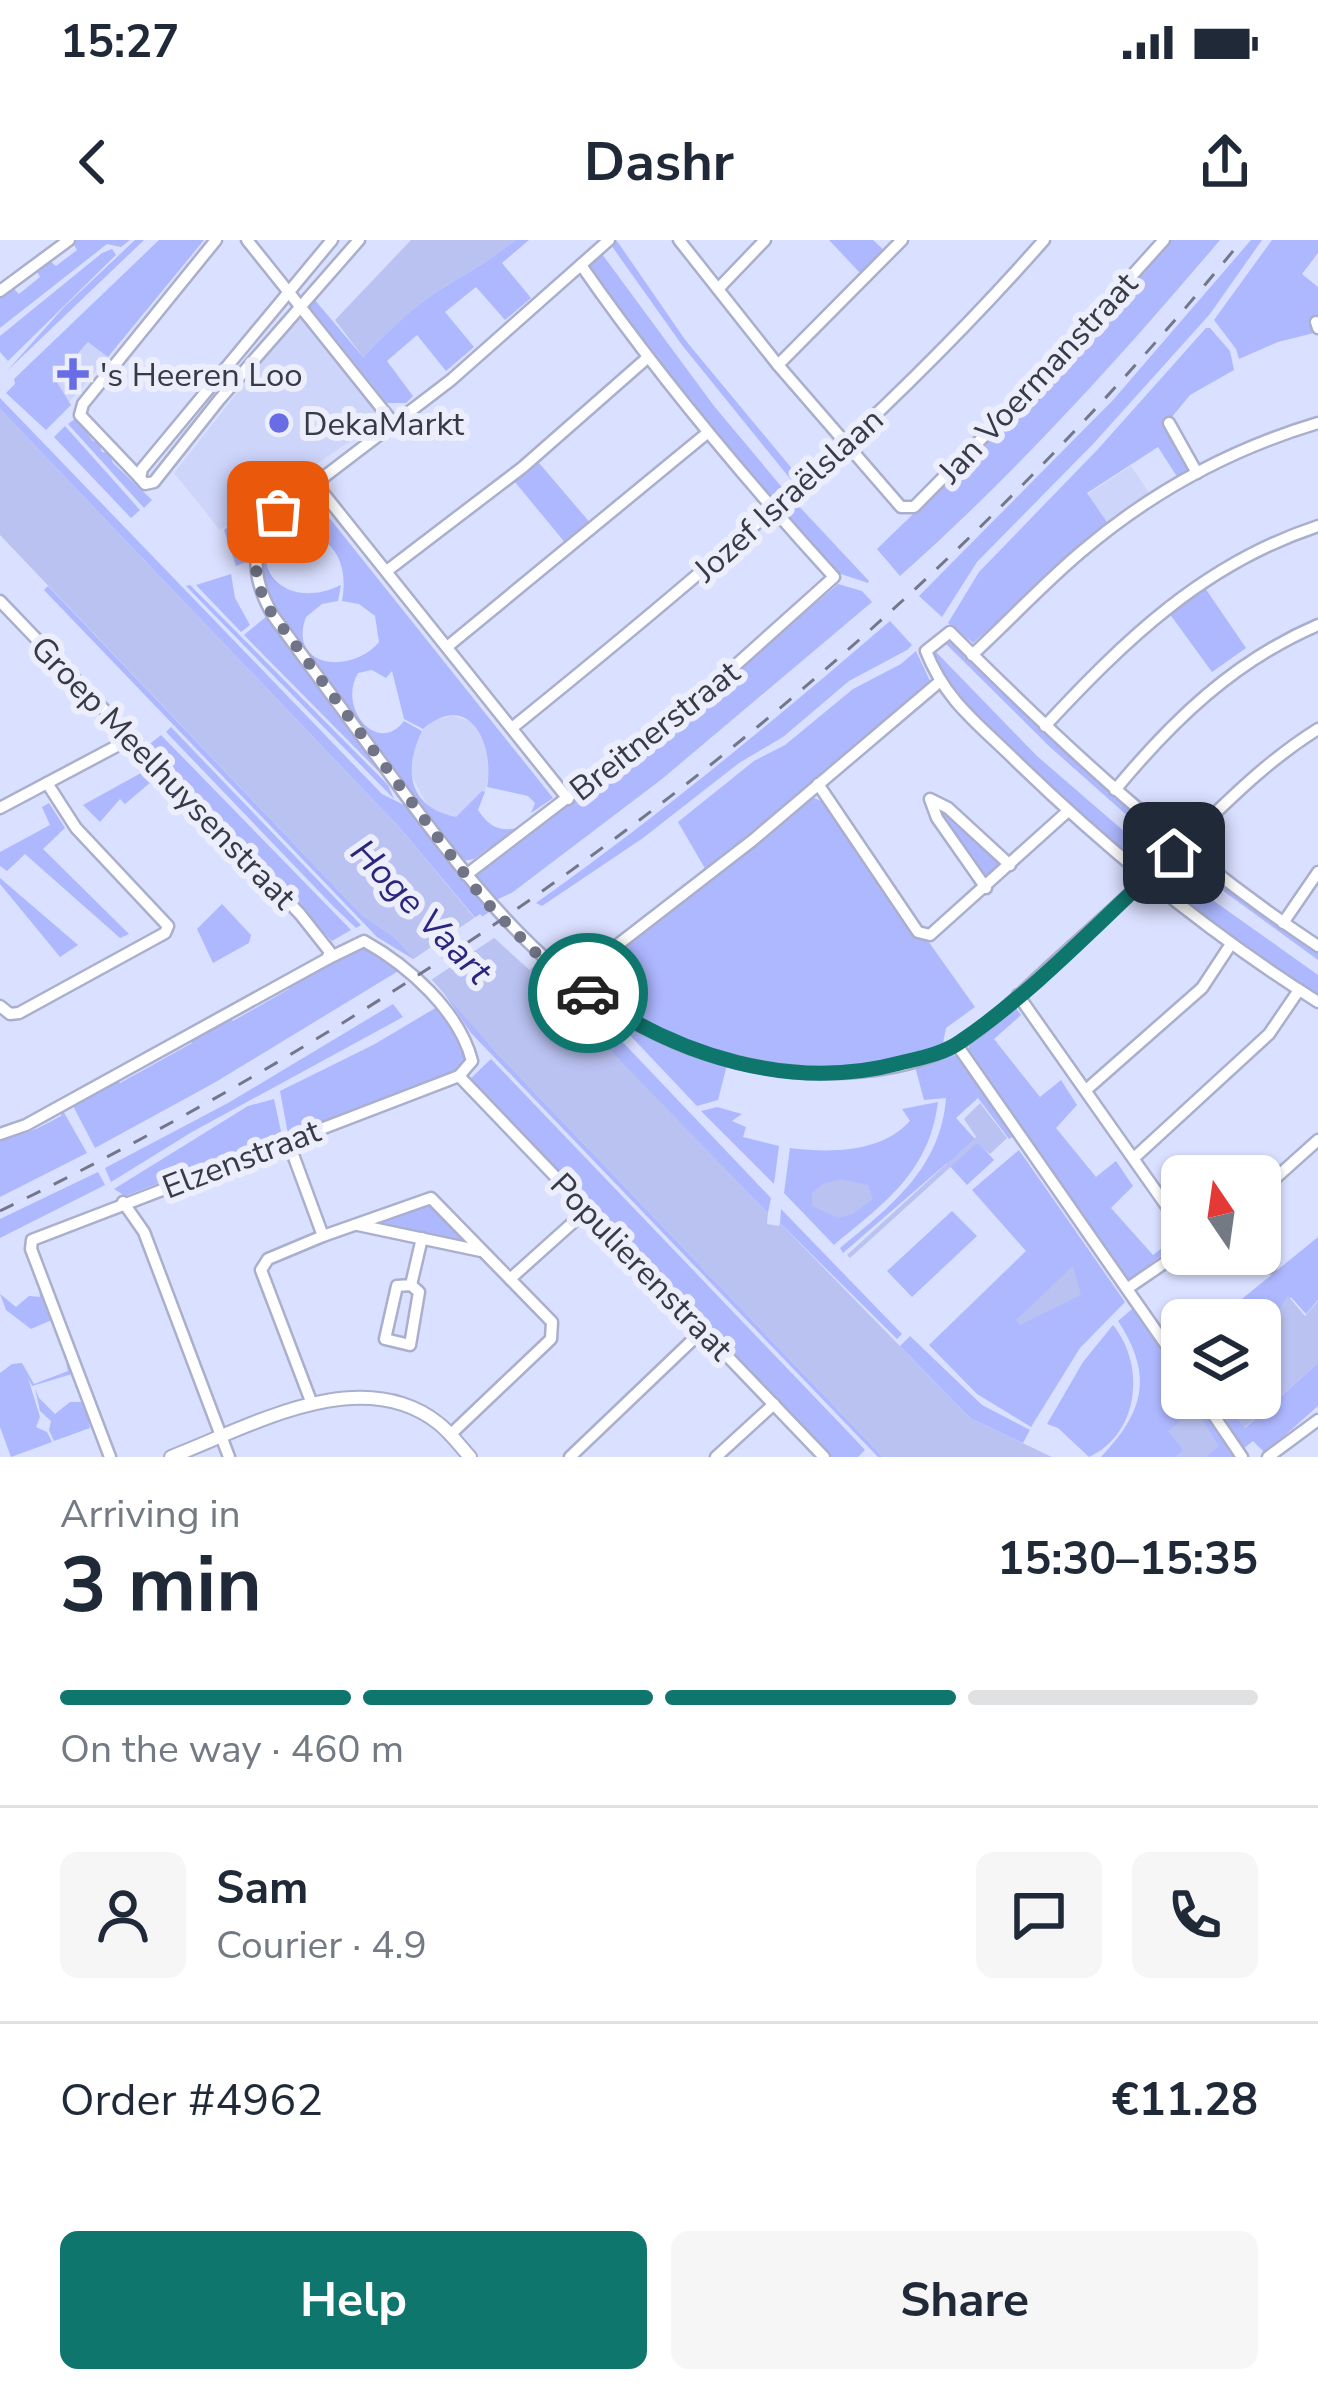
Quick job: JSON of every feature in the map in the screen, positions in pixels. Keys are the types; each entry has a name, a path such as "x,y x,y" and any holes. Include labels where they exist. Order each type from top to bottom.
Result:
{"street":[{"path":"0,291 69,240"},
{"path":"216,240 83,404 80,415 146,484 154,482 359,240"},
{"path":"248,240 394,425"},
{"path":"140,478 142,469 206,388 332,240"},
{"path":"609,240 394,425 278,512 263,530 255,566 260,593 466,875 513,931 571,981 651,1033 731,1063 828,1074 884,1068 957,1045 1148,877 1267,763 1318,729"},
{"path":"680,240 845,446"},
{"path":"718,289 765,240"},
{"path":"778,365 902,240"},
{"name":"Jozef Israëlslaan","path":"512,728 775,512 992,299 1045,240"},
{"name":"Jan Voermanstraat","path":"845,446 902,507 914,507 1018,403 1164,240"},
{"path":"580,266 646,359 775,512"},
{"path":"388,570 524,466 646,359"},
{"path":"206,388 219,400"},
{"path":"1169,423 1197,473"},
{"path":"972,655 1094,541 1197,473 1268,439 1318,423"},
{"path":"447,647 706,434"},
{"path":"316,484 568,800"},
{"name":"Breitnerstraat","path":"466,875 708,690 834,577 775,512"},
{"path":"1045,726 1127,640 1185,594 1250,555 1318,526"},
{"name":"Groep Meelhuysenstraat","path":"0,602 327,943 327,959"},
{"path":"1115,790 1203,696 1251,659 1318,626"},
{"path":"1318,946 1181,846 1115,790 950,632 926,652 938,683 1068,811 1231,944 1318,1002"},
{"path":"571,981 703,880 938,683"},
{"path":"0,808 130,739"},
{"path":"0,1006 7,1013 19,1013 167,929 164,920 76,828 47,782"},
{"path":"818,784 918,932 930,935 1068,811"},
{"path":"986,888 937,818 930,799 948,808 1010,865"},
{"path":"1283,923 1318,872"},
{"path":"0,1134 26,1125 364,941 405,967 435,997 472,1056 459,1076"},
{"path":"1086,1090 1202,988 1231,944"},
{"path":"1134,1158 1269,1034 1298,990"},
{"path":"1018,995 1161,1197"},
{"path":"957,1045 1161,1337"},
{"name":"Elzenstraat","path":"110,1457 31,1249 35,1236 459,1076"},
{"name":"Populierenstraat","path":"459,1076 824,1457"},
{"path":"1281,1173 1318,1140"},
{"path":"288,1141 322,1236"},
{"path":"312,1404 261,1270 268,1258 431,1198 553,1322 554,1334 450,1435"},
{"path":"123,1202 144,1232 229,1457"},
{"path":"510,1279 588,1209"},
{"path":"355,1225 484,1252"},
{"path":"411,1285 422,1238"},
{"path":"1128,1288 1161,1265"},
{"path":"411,1285 419,1292 410,1345 385,1339 397,1286 411,1285"},
{"path":"570,1457 703,1330"},
{"path":"170,1457 312,1404 349,1397 390,1400 431,1418 470,1457"},
{"path":"716,1457 774,1404"},
{"path":"1216,1419 1242,1457"},
{"path":"1268,1457 1318,1420"}],"shaded area":[{"path":"130,240 121,247 107,244 0,328 0,297 13,288 19,294 40,277 36,270 50,261 56,266 77,250 73,243"},
{"path":"135,240 144,240 7,371 64,307"},
{"path":"159,240 204,240 108,357 88,342 55,379 71,405 46,430 6,393 14,379"},
{"path":"515,240 529,240 502,263 531,298 505,320 476,287 445,312 474,347 446,371 417,335 387,361 413,396 406,403 387,403 309,306 314,299 363,357 425,300"},
{"path":"829,240 873,240 885,251 861,274"},
{"path":"1168,240 1220,240 1066,414 900,576 877,549 943,485"},
{"path":"1251,240 1262,240 1210,314 1094,443 977,562 942,617 919,596 1113,400"},
{"path":"1272,240 1318,240 1318,253 1302,274 1318,287 1318,332 1239,359 1214,320"},
{"path":"617,241 686,341 798,476 792,481 682,345 611,245"},
{"path":"112,249 116,255 8,361 0,352 0,336"},
{"path":"602,254 714,406 785,491 772,503 652,355 588,265"},
{"path":"300,313 384,418 220,530 174,473"},
{"path":"1206,328 1230,351 1234,370 1190,395 1167,423 1191,470 1178,478 1158,447 1087,493 1109,525 973,643 948,623 979,572"},
{"name":"'s Heeren Loo","path":"87,335 111,354 47,427 23,402"},
{"path":"0,398 382,794 410,808 491,911 477,920 400,828 0,409"},
{"path":"76,418 102,452 109,453 113,463 152,500 144,508 68,424"},
{"path":"65,426 140,510 131,518 54,437"},
{"path":"539,463 592,525 567,545 515,482"},
{"path":"1131,466 1150,494 1107,522 1088,494"},
{"path":"282,485 291,497 261,527 251,560 236,566 224,530"},
{"path":"307,496 315,500 553,798 531,813 535,803 528,796 487,787 487,755 476,727 454,715 423,729 404,719 392,671 386,678 372,670 358,673 353,700 363,723 383,733 404,721 422,731 412,773 419,796 428,805 456,817 482,791 478,810 486,820 499,828 518,828 474,859 463,861 265,593 258,558 276,517","holes":["303,530 332,548 342,566 342,601 359,604 375,616 379,642 354,659 325,661 314,656 303,634 306,617 322,604 338,601 341,585 316,593 296,592 270,573 266,559 270,546 282,536"]},
{"path":"795,502 868,583 835,572 781,513"},
{"path":"231,574 235,598 250,625 241,632 196,585"},
{"path":"838,584 862,591 872,602 662,779 513,892 492,902 472,879 743,666"},
{"path":"48,586 362,915 394,937 418,962 377,937 44,590"},
{"path":"186,586 388,785 394,799"},
{"path":"1205,588 1246,648 1212,672 1169,613"},
{"path":"268,615 402,796 398,798 389,782 244,635"},
{"path":"890,621 912,645 907,650 849,681 783,737 739,763 643,838 542,906 536,903 716,766"},
{"path":"951,639 1170,844 1166,850 1050,747 945,643"},
{"path":"916,651 930,681 924,688 877,735 707,872 678,822 853,689"},
{"path":"936,652 1037,756 1155,858 1142,873 945,687 932,658"},
{"path":"452,716 471,721 484,737 490,768 485,792 456,817 437,813 427,804 410,773 412,751 422,731 434,720"},
{"path":"171,727 361,925 356,928 333,906 166,732"},
{"path":"161,735 351,930 332,941 279,887 280,882 233,839 234,832 146,747"},
{"path":"141,773 151,782 125,804 120,799 100,822 83,805"},
{"path":"812,797 823,802 916,938 928,941 975,1007 946,1028 943,1043 872,1065 835,1069 760,1064 654,1028 583,984 586,971"},
{"path":"49,803 65,828 43,849 129,934 120,938 25,854 7,871 0,866 0,852 50,825 42,807"},
{"path":"946,811 1002,863 985,877 940,815"},
{"path":"1183,854 1318,951 1318,960 1178,858"},
{"path":"1169,869 1318,975 1318,997 1237,945 1155,881"},
{"path":"0,878 78,945 60,957 0,884"},
{"path":"222,904 251,935 249,943 213,963 197,929"},
{"path":"364,946 400,970 214,1083 95,1148 72,1104 117,1079 120,1083 192,1043 190,1039 229,1018 233,1021 289,989 292,982"},
{"path":"536,964 577,994 771,1198 768,1213 530,970"},
{"path":"435,980 495,1051 883,1457 471,1033"},
{"path":"1012,1003 1021,1015 994,1039 1040,1097 1061,1080 1077,1105 1056,1128 1096,1177 1116,1161 1133,1186 1111,1208 1153,1255 1161,1249 1161,1256 1130,1279 968,1050 972,1036"},
{"path":"393,1004 403,1017 192,1132 111,1182 105,1168 228,1103"},
{"path":"437,1007 465,1054 466,1061 456,1071 288,1134 280,1091"},
{"path":"609,1013 727,1065 718,1100 697,1106"},
{"path":"946,1053 960,1057 1012,1137 978,1098 956,1118 994,1160 967,1185 947,1163 843,1253 840,1248 910,1184 934,1145 946,1098 924,1100 914,1063"},
{"path":"491,1059 865,1450 858,1457 832,1457 469,1080"},
{"path":"274,1099 282,1136 125,1196 114,1189 248,1106"},
{"path":"938,1102 933,1127 914,1167 887,1200 834,1245 784,1193 790,1148 838,1150 870,1145 910,1121 902,1109"},
{"path":"717,1107 742,1114 732,1121 746,1127 743,1137 779,1146 774,1184 701,1111"},
{"path":"62,1109 87,1153 0,1197 0,1137 38,1128 61,1116"},
{"path":"1019,1150 1125,1302 1080,1348 1031,1427 977,1394 929,1345 1026,1251 972,1190"},
{"path":"98,1172 105,1185 0,1238 0,1219"},
{"path":"434,1203 474,1244 373,1222"},
{"path":"781,1209 902,1334 897,1339 780,1223"},
{"path":"952,1211 977,1236 912,1297 887,1271"},
{"path":"1318,1237 1318,1300 1306,1314 1291,1297 1281,1310 1281,1299 1242,1299 1271,1275 1281,1275 1281,1267"},
{"path":"36,1271 54,1319 31,1329 6,1310 0,1294 16,1307 29,1296 40,1297"},
{"path":"1132,1309 1161,1350 1161,1419 1209,1419 1236,1457 1206,1457 1218,1446 1184,1450 1175,1457 1101,1457 1127,1424 1139,1393 1137,1359 1118,1321"},
{"path":"1113,1325 1130,1360 1132,1398 1118,1433 1089,1457 1058,1428 1047,1424 1083,1362"},
{"path":"910,1336 982,1405 1030,1430 1023,1443 970,1418 900,1346"},
{"path":"22,1363 34,1384 68,1371 66,1363 72,1374 32,1386 28,1378 40,1417 36,1427 47,1432 52,1442 11,1457 0,1427 0,1373"},
{"path":"1318,1363 1318,1406 1265,1453 1253,1441 1243,1449 1222,1419 1238,1419 1245,1428 1255,1419 1281,1419 1281,1396"},
{"path":"77,1377 95,1426 89,1423 90,1428 54,1441 51,1421 40,1411 35,1388 55,1414 70,1402 82,1402 73,1378"}],"water":[{"path":"411,240 515,240 425,300 363,357 335,320"},
{"name":"Hoge Vaart","path":"0,409 400,828 482,927 555,993 768,1213 767,1224 780,1223 970,1418 1052,1457 883,1457 495,1051 394,937 362,915 0,535"},
{"path":"980,1103 1007,1138 990,1154 977,1143 850,1258 847,1255 976,1137 964,1119"},
{"path":"841,1179 868,1185 873,1199 853,1214 838,1218 812,1206 812,1193"},
{"path":"1073,1266 1081,1295 1020,1325 1016,1320"},
{"path":"1288,1296 1305,1316 1318,1301 1318,1363 1281,1396 1281,1306"},
{"path":"1182,1419 1202,1419 1219,1446 1206,1457 1175,1457 1183,1450 1168,1431"}],"pier":[{"path":"480,914 500,934 428,982 409,962"}],"railway":[{"path":"0,1211 177,1120 348,1019 514,911 674,793 828,668 974,533 1112,391 1242,240"}],"way so far":[{"path":"278,512 263,530 255,566 260,593 271,612 484,900 537,954 588,993"}],"place":[{"name":"'s Heeren Loo","path":"73,374"},
{"name":"DekaMarkt","path":"279,423"}],"route":[{"path":"588,993 651,1033 731,1063 828,1074 884,1068 957,1045 1174,853"}]}
